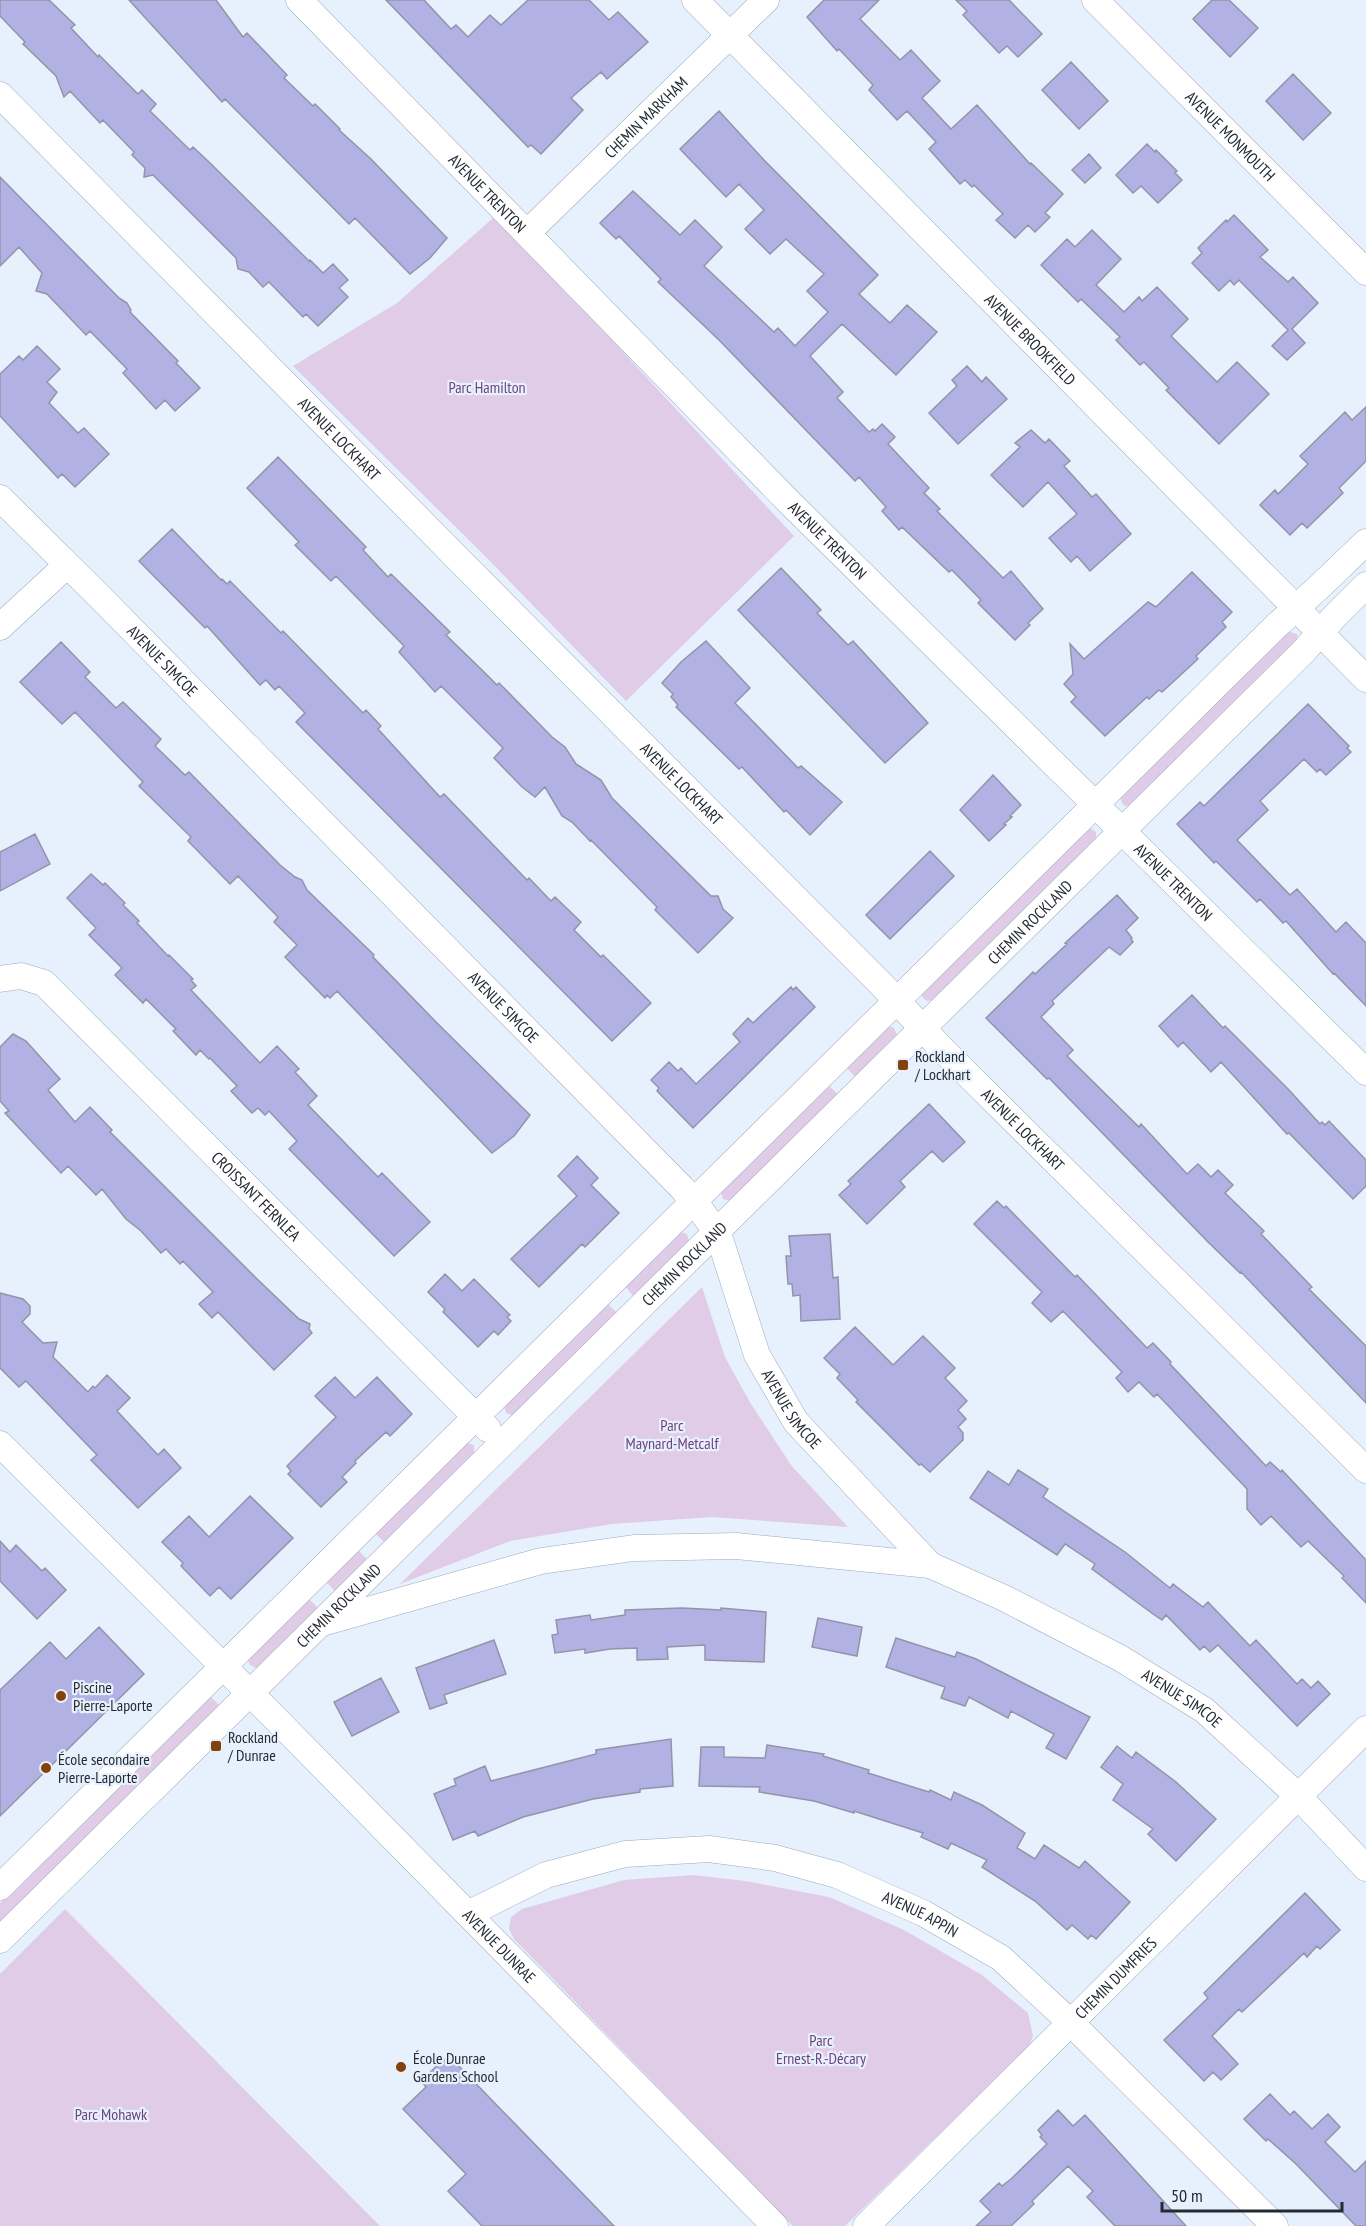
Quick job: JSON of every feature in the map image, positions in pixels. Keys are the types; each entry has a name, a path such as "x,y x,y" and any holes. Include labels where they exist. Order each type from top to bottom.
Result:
{"street":[{"name":"AVENUE TRENTON","path":"299,0 791,504 1366,1072"},
{"name":"AVENUE BROOKFIELD","path":"695,0 1297,607 1366,680"},
{"name":"CHEMIN MARKHAM","path":"527,233 766,0"},
{"name":"AVENUE MONMOUTH","path":"1095,0 1366,272"},
{"name":"AVENUE LOCKHART","path":"0,95 897,1000 922,1028 1366,1470"},
{"name":"AVENUE SIMCOE","path":"0,498 694,1201 716,1231 725,1252 757,1355 796,1422 930,1566"},
{"path":"0,1887 1095,804 1366,542"},
{"path":"0,627 67,565"},
{"name":"CHEMIN ROCKLAND","path":"0,1940 1122,831 1366,585"},
{"name":"CROISSANT FERNLEA","path":"0,979 21,976 44,983 502,1443"},
{"path":"0,1444 223,1667"},
{"name":"AVENUE SIMCOE","path":"320,1623 541,1561 634,1548 736,1546 930,1566 1004,1598 1120,1658 1204,1710 1298,1796 1366,1868"},
{"name":"AVENUE DUNRAE","path":"223,1667 775,2226"},
{"name":"CHEMIN DUMFRIES","path":"866,2226 1366,1729"},
{"name":"AVENUE APPIN","path":"468,1914 546,1875 625,1854 709,1849 775,1858 837,1875 923,1913 1001,1958 1070,2022 1275,2226"}],"green space":[{"name":"Parc Hamilton","path":"493,218 610,338 794,536 626,701 486,557 293,366 397,303"},
{"path":"1287,631 1297,634 1298,641 1132,805 1125,806 1120,797"},
{"path":"1090,828 1096,832 1096,839 934,1000 927,1001 922,997 922,993 1086,829"},
{"path":"887,1026 894,1028 897,1035 856,1078 846,1067"},
{"path":"828,1085 839,1095 730,1201 723,1199 721,1193 723,1190"},
{"path":"681,1232 687,1234 689,1241 634,1297 625,1286"},
{"name":"Parc Maynard-Metcalf","path":"702,1287 725,1357 751,1404 791,1465 848,1527 712,1517 612,1524 510,1541 400,1584"},
{"path":"607,1303 617,1313 514,1416 506,1413 504,1406"},
{"path":"467,1443 474,1445 474,1454 385,1543 375,1533"},
{"path":"358,1550 368,1560 336,1592 325,1581"},
{"path":"308,1598 319,1609 259,1668 250,1665 248,1660"},
{"path":"209,1695 220,1706 0,1924 0,1903"},
{"name":"Parc Ernest-R.-Décary","path":"693,1875 745,1881 829,1897 904,1930 982,1975 1028,2013 1033,2036 1029,2046 845,2226 793,2226 514,1939 509,1929 511,1917 522,1909 624,1880"},
{"name":"Parc Mohawk","path":"65,1909 380,2226 0,2226 0,1974"}],"building":[{"path":"0,0 49,0 75,25 71,28 98,57 99,55 138,94 142,90 156,104 150,111 190,150 193,147 209,162 309,261 323,273 333,264 348,280 339,288 348,297 318,326 306,314 303,317 269,282 263,287 249,272 238,269 236,258 153,175 144,177 145,168 132,155 134,152 103,120 100,123 70,91 64,97 56,76 23,44 25,42 0,16"},
{"path":"129,0 216,0 243,37 247,33 287,75 284,78 313,106 315,104 447,238 430,258 410,274 355,218 349,224 225,99 222,102"},
{"path":"386,0 424,0 451,29 456,25 468,37 490,15 501,25 528,0 589,0 609,20 618,12 648,42 607,79 601,72 571,98 583,110 541,154 531,145 528,147"},
{"path":"824,0 879,0 860,19 900,60 911,50 940,81 922,98 951,129 977,105 1030,164 1063,194 1045,213 1050,217 1035,232 1028,225 1015,238 996,220 1003,214 974,185 972,187 965,180 960,184 929,149 936,142 907,111 897,120 869,90 873,85 839,49 837,51 807,17"},
{"path":"956,0 1009,0 1042,34 1018,57 1007,46 999,53 963,15 967,11"},
{"path":"1212,0 1229,0 1258,28 1230,57 1193,19"},
{"path":"1071,62 1108,101 1079,129 1042,90"},
{"path":"1293,74 1331,113 1303,140 1266,101"},
{"path":"719,111 878,275 859,294 890,323 907,305 937,332 896,375 842,324 810,356 843,392 837,398 869,432 873,429 875,431 882,424 895,437 888,444 929,488 924,493 940,509 937,511 1003,578 1011,571 1043,609 1015,640 978,603 981,600 952,570 949,572 902,527 899,530 882,511 886,507 859,477 855,481 719,340 658,282 661,279 619,236 616,239 600,223 633,191 680,235 695,220 722,247 704,266 774,332 778,328 795,346 828,312 807,291 824,274 786,239 770,254 745,229 764,210 739,184 726,197 680,149"},
{"path":"1147,144 1177,171 1175,173 1182,180 1158,203 1141,186 1133,193 1116,175"},
{"path":"1089,154 1101,168 1085,183 1072,170"},
{"path":"0,177 119,298 127,303 130,312 178,361 176,363 200,388 175,411 165,400 156,409 123,373 127,369 90,331 86,335 47,294 36,291 42,273 19,247 0,266"},
{"path":"1234,215 1268,250 1260,257 1288,282 1293,277 1318,303 1292,329 1305,343 1287,360 1272,346 1288,330 1239,280 1234,285 1230,280 1219,291 1192,263 1202,253 1198,248"},
{"path":"1092,230 1121,259 1096,285 1124,312 1139,297 1142,301 1157,287 1188,319 1171,336 1217,382 1237,362 1269,394 1219,444 1166,390 1169,388 1144,362 1140,365 1116,340 1120,337 1081,299 1078,302 1041,265 1067,239 1075,247"},
{"path":"37,346 60,369 47,382 57,392 49,403 78,433 84,428 109,454 75,487 62,474 58,478 0,416 0,374 19,356 23,360"},
{"path":"967,366 982,382 986,377 1007,399 958,444 929,413 957,386 952,380"},
{"path":"1366,407 1366,461 1339,488 1343,493 1307,528 1302,523 1290,535 1260,505 1275,490 1278,494 1308,464 1300,456 1345,412 1352,420"},
{"path":"1031,430 1045,443 1049,439 1070,461 1064,466 1092,497 1096,494 1131,534 1090,571 1077,556 1071,562 1049,538 1077,514 1048,482 1023,507 991,475 1020,447 1015,443"},
{"path":"278,457 366,547 363,550 388,577 391,574 450,632 446,635 565,747 576,764 601,780 612,798 711,896 718,896 723,909 733,918 698,953 655,910 657,907 591,840 562,816 545,787 535,797 522,787 494,758 503,748 441,686 435,692 399,652 404,646 336,576 331,581 295,545 299,542 247,488"},
{"path":"172,529 221,580 227,584 230,581 281,633 283,631 363,713 366,710 381,726 378,729 440,797 444,794 527,880 529,878 551,901 555,897 581,922 574,930 601,957 603,955 651,1003 612,1041 296,722 305,713 279,686 275,690 266,680 260,685 207,626 205,628 139,561"},
{"path":"781,568 821,610 817,613 848,645 853,641 928,723 885,763 738,610"},
{"path":"1192,572 1232,612 1222,622 1226,627 1196,656 1198,659 1162,692 1159,690 1149,699 1147,697 1105,736 1071,702 1076,697 1064,684 1073,674 1070,644 1084,659 1148,602 1156,607"},
{"path":"706,641 750,688 735,703 798,768 801,766 842,802 810,835 786,810 784,812 742,767 739,769 676,707 678,705 671,697 673,694 662,683 681,662"},
{"path":"61,642 90,672 85,677 116,708 123,702 161,739 155,746 185,775 189,772 280,865 302,880 307,890 374,955 373,957 435,1021 530,1115 514,1136 492,1153 337,991 330,998 327,995 325,998 285,957 297,945 274,922 278,917 238,876 230,884 188,841 191,837 139,786 143,782 75,712 62,724 20,682"},
{"path":"1308,704 1349,746 1347,748 1351,752 1326,775 1320,769 1317,772 1304,759 1260,801 1268,810 1237,840 1290,895 1297,889 1336,932 1346,922 1366,943 1366,1006 1333,974 1286,921 1283,923 1260,899 1257,902 1216,861 1214,863 1177,824 1200,802 1204,806"},
{"path":"993,775 1021,805 1004,824 1006,825 989,841 960,810"},
{"path":"35,834 50,864 0,891 0,852"},
{"path":"930,851 954,876 890,939 866,915"},
{"path":"91,874 103,885 105,883 125,903 123,905 139,921 137,923 193,979 191,980 196,986 191,990 260,1063 277,1046 299,1069 295,1072 317,1096 308,1105 378,1177 382,1173 430,1222 394,1256 289,1149 297,1141 269,1111 265,1115 258,1108 252,1113 231,1091 237,1086 210,1058 200,1050 196,1055 173,1031 176,1029 146,999 143,1003 115,975 122,968 89,935 96,928 67,898"},
{"path":"1117,895 1138,918 1126,930 1133,942 1120,955 1109,947 1052,1001 1054,1004 1041,1017 1073,1050 1067,1056 1139,1127 1141,1124 1187,1174 1198,1164 1211,1177 1218,1170 1233,1185 1225,1193 1264,1231 1261,1234 1312,1287 1309,1289 1366,1346 1366,1403 1241,1272 1208,1242 1049,1078 1047,1079 986,1018"},
{"path":"791,987 793,990 796,987 815,1007 693,1128 657,1091 659,1088 651,1080 669,1062 678,1071 681,1068 696,1084 740,1042 733,1034 748,1018 753,1023"},
{"path":"1192,995 1223,1028 1225,1026 1289,1090 1320,1124 1322,1122 1325,1125 1329,1121 1366,1160 1366,1186 1353,1199 1289,1133 1287,1134 1221,1062 1211,1072 1183,1042 1178,1047 1159,1026"},
{"path":"13,1034 26,1041 60,1079 48,1090 75,1122 90,1107 112,1130 110,1132 255,1277 299,1319 310,1324 309,1329 312,1333 274,1370 218,1312 212,1318 199,1304 213,1292 183,1261 180,1264 166,1249 161,1253 141,1231 126,1219 102,1189 96,1195 68,1166 61,1173 5,1113 9,1111 0,1101 0,1047"},
{"path":"929,1104 965,1142 943,1162 932,1151 900,1181 905,1187 867,1224 839,1195 851,1184 848,1181"},
{"path":"577,1156 598,1178 591,1185 619,1213 585,1247 582,1244 539,1287 511,1259 577,1196 558,1176"},
{"path":"997,1201 1004,1208 1006,1206 1075,1277 1077,1275 1147,1348 1153,1343 1266,1466 1270,1462 1281,1472 1282,1470 1366,1560 1366,1603 1342,1578 1344,1576 1308,1541 1301,1547 1271,1516 1261,1525 1247,1509 1247,1489 1157,1394 1154,1397 1139,1382 1128,1392 1116,1378 1122,1372 1063,1311 1051,1322 1032,1303 1042,1292 974,1224"},
{"path":"830,1234 833,1278 838,1277 840,1319 801,1321 800,1295 793,1296 792,1284 788,1284 786,1256 791,1256 789,1236"},
{"path":"445,1274 462,1291 474,1279 510,1315 507,1317 511,1321 498,1335 494,1331 478,1347 443,1312 445,1309 428,1292"},
{"path":"0,1293 23,1299 30,1306 30,1314 22,1322 43,1343 57,1342 53,1357 88,1392 107,1375 130,1398 117,1411 158,1455 164,1449 181,1468 138,1508 91,1460 97,1455 26,1381 19,1387 0,1368"},
{"path":"855,1327 893,1365 923,1336 955,1368 945,1378 967,1401 958,1410 966,1419 958,1427 963,1433 963,1440 930,1472 921,1464 919,1465 856,1402 858,1400 837,1378 840,1374 824,1358"},
{"path":"335,1377 355,1398 377,1377 412,1414 390,1436 386,1432 355,1461 356,1463 342,1477 347,1482 321,1507 288,1474 291,1471 287,1466 336,1417 315,1396"},
{"path":"1018,1470 1048,1489 1043,1497 1125,1552 1170,1588 1173,1584 1203,1607 1208,1602 1250,1646 1256,1640 1297,1684 1302,1679 1311,1688 1318,1681 1330,1694 1297,1726 1218,1645 1210,1652 1204,1646 1200,1650 1166,1615 1162,1620 1153,1614 1092,1569 1095,1564 1065,1544 1057,1555 970,1498 988,1471 1009,1485"},
{"path":"250,1496 293,1538 231,1599 219,1587 210,1596 162,1542 189,1516 209,1537"},
{"path":"0,1541 10,1552 16,1545 42,1571 45,1568 66,1590 37,1619 0,1581"},
{"path":"682,1608 721,1610 721,1608 766,1612 764,1662 705,1660 705,1645 667,1647 668,1659 637,1660 637,1648 585,1653 585,1649 555,1653 552,1635 558,1634 556,1620 590,1615 591,1620 625,1615 625,1610"},
{"path":"818,1618 862,1627 857,1656 812,1647"},
{"name":"Piscine Pierre-Laporte","path":"99,1627 144,1674 0,1816 0,1690 50,1642 66,1659"},
{"path":"896,1638 955,1657 957,1652 976,1659 1090,1717 1066,1759 1046,1748 1054,1734 1011,1711 1008,1718 969,1697 965,1706 941,1698 945,1687 886,1667"},
{"path":"494,1640 506,1674 444,1695 447,1703 430,1709 416,1668"},
{"path":"381,1678 399,1712 352,1736 334,1702"},
{"path":"671,1739 673,1786 640,1789 640,1792 593,1799 523,1817 478,1836 475,1831 453,1840 434,1794 456,1785 454,1779 485,1766 491,1781 596,1754 596,1750"},
{"path":"767,1745 824,1754 823,1756 869,1770 868,1773 929,1792 930,1790 951,1800 954,1792 982,1805 1025,1833 1017,1848 1035,1859 1044,1845 1079,1868 1085,1861 1130,1902 1096,1939 1091,1935 1088,1939 1072,1925 1067,1930 1035,1901 982,1867 987,1860 951,1843 948,1849 921,1837 923,1833 814,1801 759,1792 760,1787 699,1786 701,1747 724,1747 724,1757 765,1758"},
{"path":"1117,1746 1132,1758 1136,1752 1176,1782 1216,1819 1176,1861 1148,1834 1153,1829 1113,1800 1123,1784 1101,1767"},
{"path":"1305,1893 1340,1930 1320,1949 1317,1946 1307,1957 1304,1953 1242,2012 1239,2009 1212,2036 1238,2064 1221,2080 1213,2072 1204,2081 1164,2040 1208,1998 1204,1993"},
{"name":"École Dunrae Gardens School","path":"444,2059 451,2066 455,2062 614,2226 482,2226 448,2191 466,2174 403,2109 426,2087 421,2081"},
{"path":"1270,2094 1290,2115 1294,2111 1312,2129 1328,2114 1340,2127 1325,2142 1355,2172 1366,2161 1366,2226 1356,2226 1296,2164 1268,2139 1266,2141 1244,2119"},
{"path":"1058,2110 1073,2126 1085,2115 1186,2226 1115,2226 1087,2197 1093,2191 1068,2166 1032,2201 1034,2204 1011,2226 976,2226 991,2212 980,2201 999,2183 1002,2186 1011,2179 1047,2144 1040,2137 1042,2135 1038,2130"}],"place":[{"name":"Rockland / Lockhart","path":"903,1065"},
{"name":"Piscine Pierre-Laporte","path":"61,1696"},
{"name":"Rockland / Dunrae","path":"216,1746"},
{"name":"École secondaire Pierre-Laporte","path":"46,1768"},
{"name":"École Dunrae Gardens School","path":"401,2067"}]}
